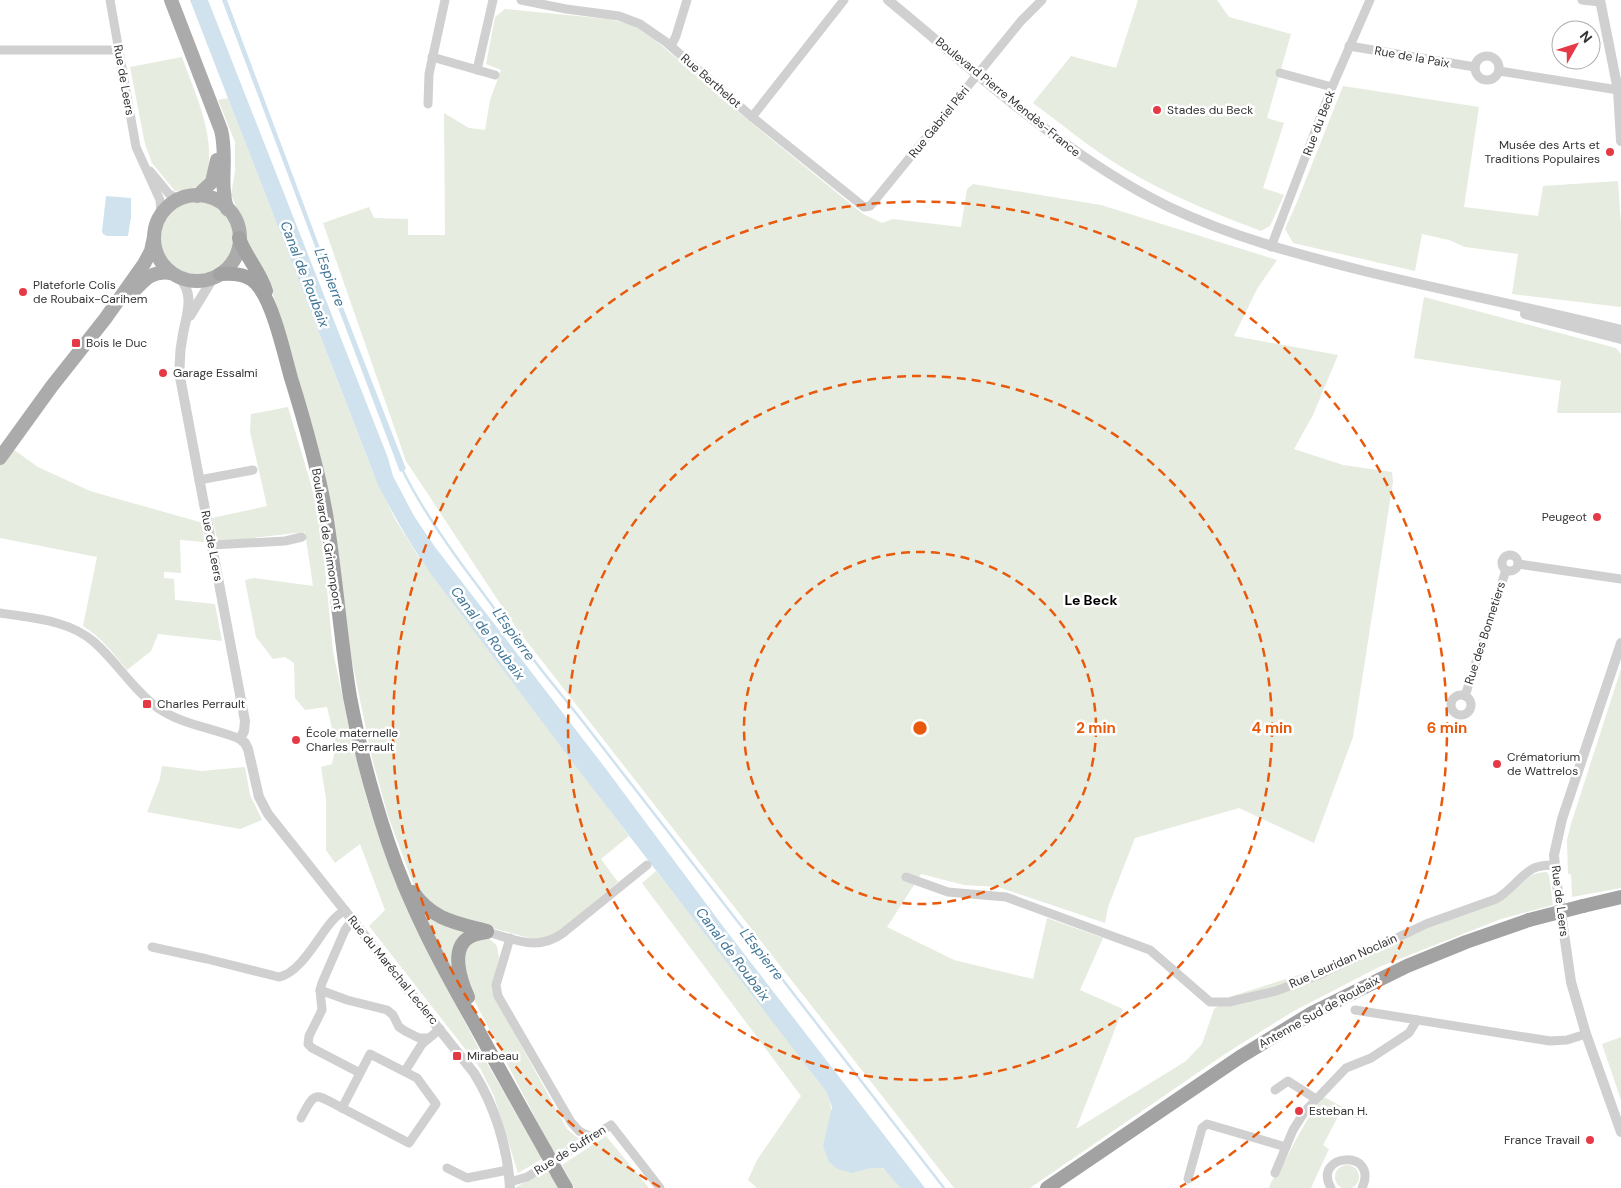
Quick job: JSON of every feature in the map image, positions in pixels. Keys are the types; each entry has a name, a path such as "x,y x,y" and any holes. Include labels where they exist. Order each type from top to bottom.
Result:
{"highway":[{"name":"Boulevard de Grimonpont","path":"239,238 263,281 320,480 348,685 365,764 398,868"},
{"name":"Boulevard de Grimonpont","path":"217,276 242,275 255,282 262,292 273,318"},
{"path":"398,868 416,897 430,911 443,918 487,932"},
{"path":"398,868 432,947 566,1188"},
{"name":"Antenne Sud de Roubaix","path":"1047,1188 1232,1063 1312,1013 1363,986 1480,936 1529,920 1621,897"},
{"path":"487,932 472,936 464,942 460,950 459,970 466,994 478,1023 494,1053 499,1068"}],"main road":[{"path":"105,319 148,276 156,272 196,281 217,276 228,268 236,256 239,238 235,220 228,209 223,190 225,163 220,124 170,0"},
{"path":"197,196 212,182 217,163 217,140 208,96"},
{"path":"0,458 147,260 151,251 156,223 169,205 179,199 197,196 215,200 228,209"},
{"path":"154,237 158,257 175,275"},
{"path":"0,446 52,386"}],"street":[{"name":"Rue de Leers","path":"110,0 136,148 160,200 161,214"},
{"path":"428,104 428,82 444,0"},
{"path":"477,70 493,0"},
{"name":"Rue Berthelot","path":"521,0 568,4 629,19 646,28 671,46 752,117 861,206 870,206 876,199"},
{"path":"671,46 687,0"},
{"path":"752,117 844,0"},
{"name":"Boulevard Pierre Mendès-France","path":"888,0 1072,149 1131,186 1196,219 1271,247 1470,297 1621,330"},
{"name":"Rue Gabriel Péri","path":"876,199 1021,21 1042,0"},
{"name":"Rue du Beck","path":"1271,247 1332,88 1370,0"},
{"path":"1582,0 1600,1 1618,90 1621,141"},
{"name":"Rue de la Paix","path":"1349,46 1475,67 1480,78 1487,80 1494,78 1499,71 1618,90"},
{"path":"0,50 118,50"},
{"path":"1475,67 1481,58 1489,56 1498,63 1499,71"},
{"path":"432,57 495,76"},
{"path":"1280,73 1332,88"},
{"name":"Rue de Leers","path":"141,159 167,192 179,199"},
{"name":"Rue de Leers","path":"175,275 185,286 189,297 189,309 180,352 180,370 245,721 244,731 240,739"},
{"name":"Rue de Leers","path":"186,323 217,276"},
{"name":"Boulevard Pierre Mendès-France","path":"1470,297 1621,340"},
{"path":"199,480 253,470"},
{"path":"212,545 285,541 302,537"},
{"path":"1507,555 1515,556 1518,564 1514,570 1506,570 1502,566 1502,561 1507,555"},
{"path":"1518,564 1621,579"},
{"name":"Rue des Bonnetiers","path":"1465,696 1506,570"},
{"path":"0,614 52,623 80,632 99,647 130,682 161,710 240,739"},
{"name":"Rue de Leers","path":"1621,642 1559,828 1555,865 1569,970 1586,1034 1621,1132"},
{"name":"Rue du Maréchal Leclerc","path":"240,739 247,746 259,797 264,809 474,1073 497,1122 510,1185"},
{"name":"Rue Leuridan Noclain","path":"906,877 948,892 1006,897 1150,950 1210,1002 1230,1002 1276,991 1322,974 1426,924 1496,898 1506,892 1531,870 1539,866 1555,865"},
{"path":"487,932 538,944 545,943 556,938 647,866"},
{"path":"152,947 279,977 284,976 309,954 334,918 346,910"},
{"path":"352,919 345,930 322,983 320,990 321,1013 309,1036 308,1044 312,1048 360,1073"},
{"path":"510,938 496,985 498,996 571,1122 579,1131 591,1137"},
{"path":"320,990 346,1000 386,1010 393,1015 398,1025 404,1031 420,1038 429,1038"},
{"path":"1355,1010 1550,1041 1567,1040 1586,1034"},
{"path":"1275,1173 1299,1119 1316,1099 1346,1068 1371,1058 1409,1033 1417,1020"},
{"path":"405,1071 420,1046 440,1029"},
{"path":"301,1118 311,1100 316,1096 409,1143 436,1104 419,1081 405,1071 370,1054 342,1108"},
{"path":"1275,1090 1288,1081 1316,1099"},
{"path":"1188,1179 1202,1128 1207,1124 1286,1146"},
{"name":"Rue de Suffren","path":"510,1185 528,1177 611,1125 660,1188"},
{"path":"1331,1188 1328,1180 1330,1169 1338,1161 1350,1159 1356,1161 1364,1170 1366,1176 1362,1188"},
{"path":"447,1168 467,1178 508,1170"}],"shaded area":[{"name":"Stades du Beck","path":"1138,0 1217,0 1229,17 1291,34 1267,118 1284,123 1263,188 1284,195 1270,226 1261,231 1199,206 1154,185 1098,151 1033,103 1071,56 1116,68"},
{"path":"505,9 608,19 630,24 646,32 748,120 863,214 882,223 893,219 961,227 967,189 973,184 1101,205 1277,260 1257,289 1234,336 1338,355 1313,415 1294,449 1343,465 1392,472 1393,482 1353,737 1314,843 1239,808 1135,838 1108,907 1105,923 998,887 964,885 921,874 887,927 954,960 1033,979 1047,918 1103,938 1080,990 1123,1009 1076,1129 1186,1061 1202,1044 1214,1009 1232,996 1378,950 1420,931 1498,902 1526,879 1539,873 1547,872 1549,875 1553,905 1501,919 1379,967 1292,1012 1225,1054 1030,1188 954,1188 517,629 406,461 323,223 369,207 374,218 408,219 408,235 445,235 444,113 469,128 485,130 490,100 501,70 486,64 495,17"},
{"path":"182,57 204,121 209,148 209,170 204,182 198,186 175,191 152,163 145,144 130,67"},
{"path":"1343,86 1479,107 1464,207 1538,216 1543,186 1618,181 1621,225 1621,307 1512,294 1518,254 1465,247 1449,240 1422,234 1415,271 1293,243 1285,229"},
{"path":"228,98 374,475 395,519 418,556 629,836 601,859 618,882 562,929 548,937 533,939 443,915 416,891 388,816 372,758 350,651 331,503 318,445 272,291 248,249 243,222 231,195 235,171 235,142 218,100"},
{"path":"197,200 211,203 224,211 232,224 235,238 232,252 224,265 211,273 197,276 183,273 170,265 162,252 159,238 162,224 170,211 183,203"},
{"path":"1424,297 1616,348 1621,354 1621,413 1557,413 1561,381 1414,358"},
{"path":"288,407 312,488 321,528 333,651 351,737 368,804 407,910 480,1051 542,1159 518,1173 494,1096 480,1068 369,926 385,910 360,844 335,863 326,850 326,799 321,767 332,764 336,745 327,707 305,710 295,698 294,663 285,657 273,659 256,637 245,580 254,578 313,586 305,532 218,542 212,518 267,506 250,432 251,414"},
{"path":"10,447 38,467 90,491 203,523 204,542 180,540 181,573 164,572 164,578 174,579 175,600 215,604 222,641 158,634 151,651 127,670 90,630 83,626 97,557 0,538 0,462"},
{"path":"1621,669 1621,888 1572,897 1571,874 1568,874 1567,840"},
{"path":"162,766 202,771 245,767 250,795 262,820 240,829 147,812 160,779"},
{"path":"656,871 787,1037 826,1091 831,1105 831,1112 823,1146 870,1168 879,1167 886,1170 901,1188 757,1188 748,1180 757,1160 801,1096 642,883"},
{"path":"424,915 468,929 456,977"},
{"path":"481,937 490,939 497,946 499,957 494,979 499,1005 567,1129 579,1139 554,1154 471,994 463,960 467,946"},
{"path":"1621,1037 1621,1100 1602,1044"},
{"path":"1324,1097 1365,1119 1356,1118 1341,1111 1323,1145 1329,1149 1311,1188 1269,1188 1306,1123"},
{"path":"606,1136 649,1188 574,1188 562,1165"},
{"path":"1347,1165 1355,1169 1359,1177 1355,1185 1347,1189 1339,1185 1335,1177 1339,1169"},
{"path":"548,1170 558,1188 516,1188 516,1187"}],"water":[{"name":"Canal de Roubaix","path":"190,0 208,0 388,458 393,476 414,516 435,547 606,769 725,929 925,1188 901,1188 883,1168 870,1168 852,1173 838,1169 829,1162 823,1146 832,1107 826,1091 577,768 431,574 410,542 378,485"},
{"path":"222,0 227,0 323,256 406,469 400,472"},
{"path":"106,196 131,198 128,236 107,236 103,234"}],"waterway":[{"name":"L'Espierre","path":"402,469 436,528 502,619 944,1188"}],"place":[{"name":"Stades du Beck","path":"1157,110"},
{"name":"Musée des Arts et Traditions Populaires","path":"1610,152"},
{"name":"Plateforle Colis de Roubaix-Carihem","path":"23,292"},
{"name":"Bois le Duc","path":"76,343"},
{"name":"Garage Essalmi","path":"163,373"},
{"name":"Peugeot","path":"1597,517"},
{"name":"Charles Perrault","path":"147,704"},
{"name":"École maternelle Charles Perrault","path":"296,740"},
{"name":"Crématorium de Wattrelos","path":"1497,764"},
{"name":"Mirabeau","path":"457,1056"},
{"name":"Esteban H.","path":"1299,1111"},
{"name":"France Travail","path":"1590,1140"}],"district":[{"name":"Le Beck","path":"1091,600"}]}
